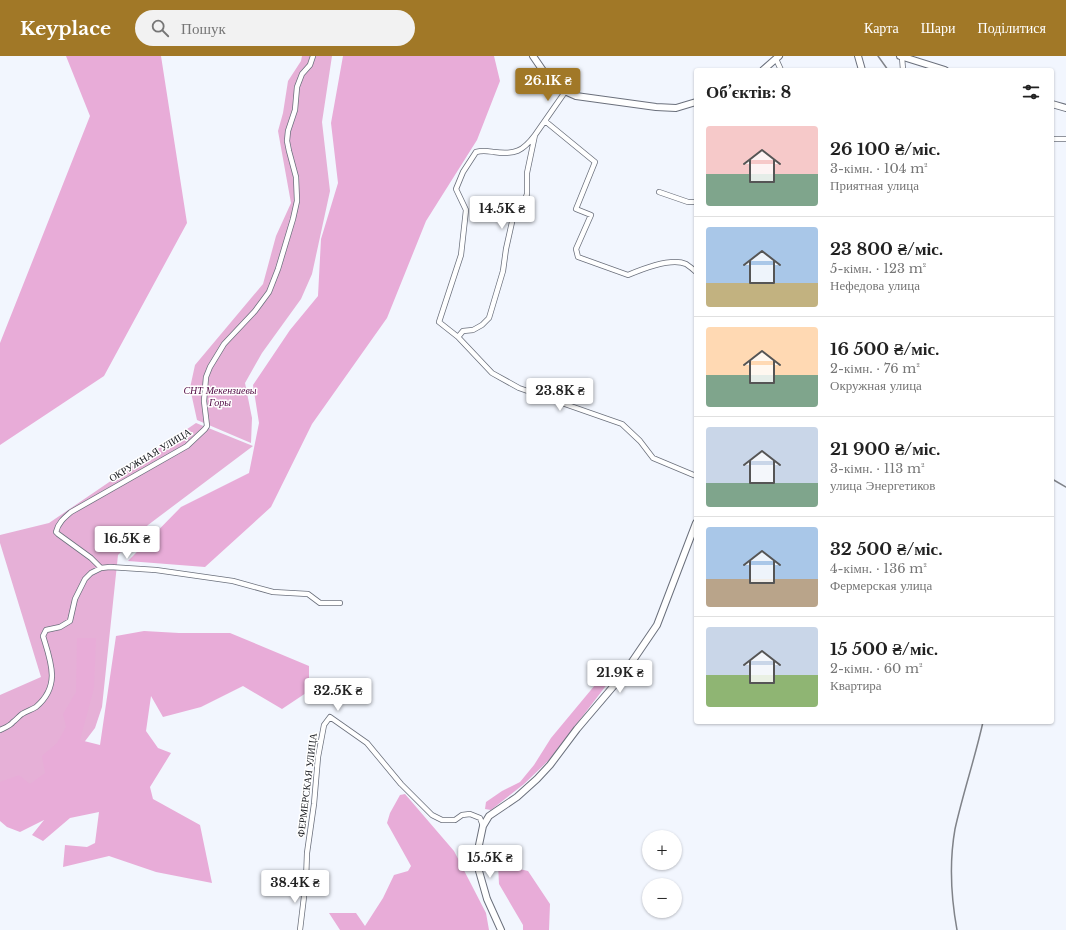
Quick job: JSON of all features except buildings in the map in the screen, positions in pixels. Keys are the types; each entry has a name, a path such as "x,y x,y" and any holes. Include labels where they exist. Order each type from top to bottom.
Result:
{"main road":[{"path":"532,56 548,78 564,92 589,98 651,107 676,108 694,103"},
{"path":"858,56 861,68"},
{"path":"901,57 938,68"},
{"path":"764,68 777,58"},
{"path":"1054,105 1066,108"},
{"path":"501,930 487,898 480,871 479,845 482,826 489,816 517,796 537,779 623,675 657,626 694,528"}],"street":[{"name":"ОКРУЖНАЯ УЛИЦА","path":"101,568 91,558 58,534 56,532 57,528 71,512 186,446 207,426 204,401 206,377 210,367 224,344 255,311 269,292 276,275 293,219 297,201 296,177 287,141 288,131 294,110 297,87 302,74 310,65 313,56"},
{"path":"901,57 903,68"},
{"path":"777,58 780,68"},
{"path":"564,92 535,135 524,148 513,153 505,154 482,150 476,152 463,172 456,189 466,210 461,254 438,322 458,337 492,373 519,388 622,424 640,441 654,458 694,475"},
{"path":"545,120 595,162 576,209 591,215 576,249 578,257 628,275 668,262 685,264 694,271"},
{"path":"458,337 462,331 473,330 482,325 489,318 503,272 506,249 514,213 523,205 527,194 527,173 535,135"},
{"path":"1054,139 1066,139"},
{"path":"659,192 688,202 694,202"},
{"path":"0,730 12,723 23,713 35,708 47,692 52,678 52,670 44,632 46,630 67,624 70,621 77,595 84,580 91,573 101,568 110,567 156,570 233,581 273,592 308,594 320,603 340,603"},
{"name":"ФЕРМЕРСКАЯ УЛИЦА","path":"300,930 318,757 324,725 330,717 367,743 401,784 432,815 442,820 455,820 462,815 470,814 480,818 482,826"}],"green space":[{"name":"СНТ Мекензиевы Горы","path":"302,56 332,56 322,122 330,191 312,274 301,299 262,353 245,383 252,418 251,443 197,420 190,388 195,365 263,284 276,236 291,203 278,131 283,113 288,81 301,61"},
{"path":"196,423 253,446 148,525 118,555 102,707 95,728 73,757 55,777 0,796 0,695 41,677 0,543 0,535 49,523"}],"shaded area":[{"path":"66,56 161,56 187,223 104,376 0,445 0,343 90,116"},
{"path":"343,56 494,56 500,81 477,140 426,221 387,318 312,424 271,507 205,567 128,561 181,507 249,473 259,423 253,385 290,330 318,296 321,239 338,183 331,123"},
{"path":"144,631 230,633 309,666 309,691 282,709 243,686 201,707 163,717 151,696 146,731 158,748 171,753 150,787 153,799 200,825 212,883 156,872 109,856 63,867 65,845 87,847 95,843 99,812 70,818 43,841 32,835 44,820 20,832 7,827 0,821 0,782 19,775 30,784 45,773 42,756 57,743 66,727 63,714 76,692 77,638 96,638 94,688 80,740 100,745 116,636"},
{"path":"610,667 618,670 549,760 524,784 491,810 485,809 486,802 502,791 520,782 534,765 551,738"},
{"path":"405,794 454,851 486,913 489,930 340,930 329,913 356,913 365,926 383,898 394,875 408,871 411,866 387,823 390,813 400,795"},
{"path":"498,864 528,871 550,904 549,930 523,930 523,925 499,884"}],"railway":[{"path":"878,56 887,68"},
{"path":"1054,480 1066,487"},
{"path":"957,930 953,905 951,867 953,842 958,816 982,724"}]}
